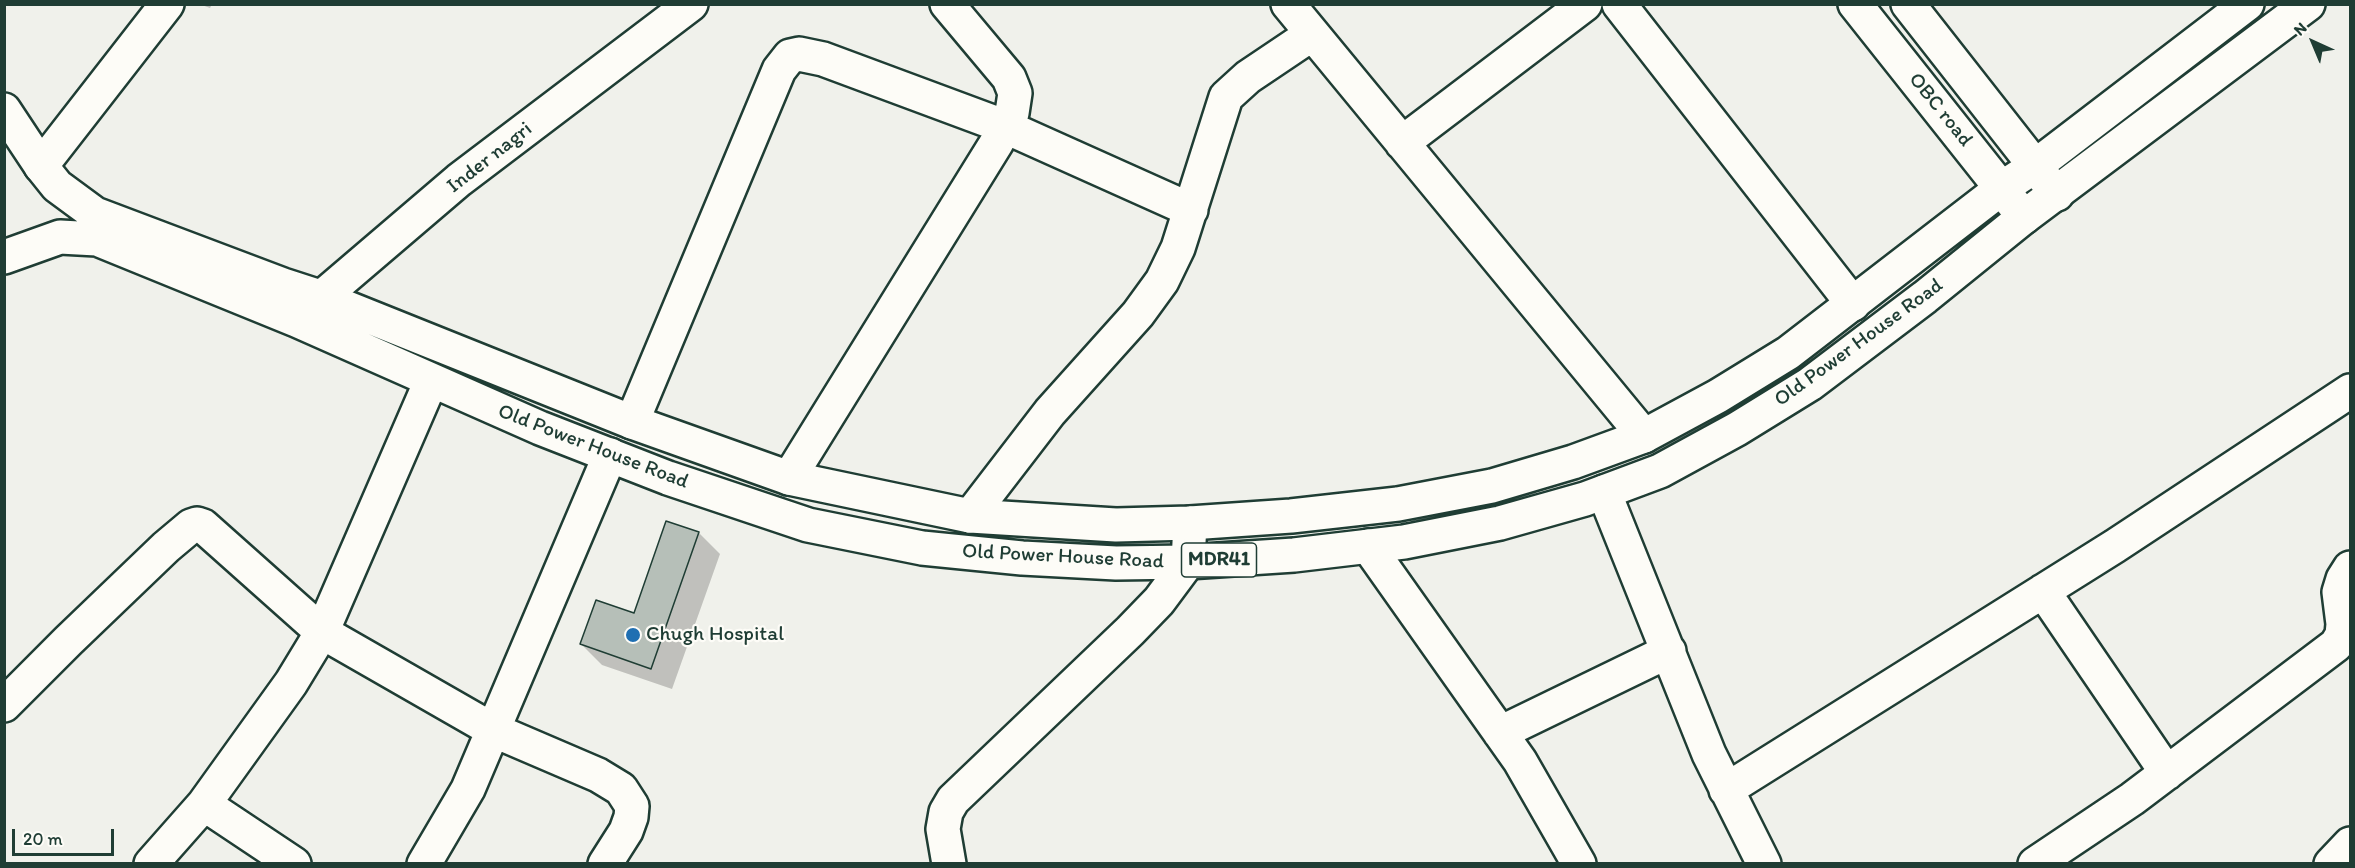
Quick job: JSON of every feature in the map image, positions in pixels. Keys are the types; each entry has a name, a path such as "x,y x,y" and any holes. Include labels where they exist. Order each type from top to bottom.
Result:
{"main road":[{"path":"41,166 167,4"},
{"name":"Inder nagri","path":"296,320 320,297 504,145 691,4"},
{"path":"789,478 1006,127 1012,113 1015,93 1009,78 947,4"},
{"path":"1288,4 1644,435"},
{"path":"1402,143 1585,4"},
{"path":"1618,4 1853,304"},
{"name":"OBC road","path":"1855,4 2024,217"},
{"name":"OBC road","path":"1908,4 2057,194"},
{"name":"Old Power House Road","path":"41,166 57,186 95,214 320,297 632,422 789,478 970,516 1116,525 1190,523 1291,516 1386,505 1492,486 1573,462 1644,435 1718,396 1788,353 2002,188 2247,4"},
{"name":"Old Power House Road","path":"4,257 60,237 97,239 296,320 431,381 610,455 668,478 808,525 922,548 1022,558 1116,563 1188,562 1294,555 1404,542 1500,523 1604,492 1660,471 1737,429 1810,384 1925,297 2024,217 2308,4"},
{"path":"970,516 1050,412 1138,314 1162,281 1178,248 1226,97 1248,76 1312,34"},
{"path":"632,422 779,70 790,56 799,54 823,59 1006,127 1191,210"},
{"name":"MDR41","path":"4,110 41,166"},
{"path":"151,864 204,804 291,683 322,632 431,381"},
{"path":"1726,790 2043,591 2350,391"},
{"path":"424,864 468,789 610,455"},
{"path":"1604,492 1709,754 1764,864"},
{"path":"949,864 943,829 946,812 953,800 1159,601 1188,562 1190,523"},
{"path":"4,705 166,547 191,526 197,524 203,526 322,632 493,730 598,775 621,789 629,798 632,806 631,817 626,831 605,864"},
{"path":"1368,546 1520,761 1580,864"},
{"path":"2035,864 2132,800 2336,645 2342,635 2343,624 2339,592 2350,568"},
{"path":"2043,591 2167,773"},
{"path":"1500,733 1669,651"},
{"path":"204,804 294,864"},
{"path":"2331,864 2350,844"}],"building":[{"path":"666,521 699,532 651,669 580,644 596,600 634,613"}],"place":[{"name":"Chugh Hospital","path":"633,635"}]}
